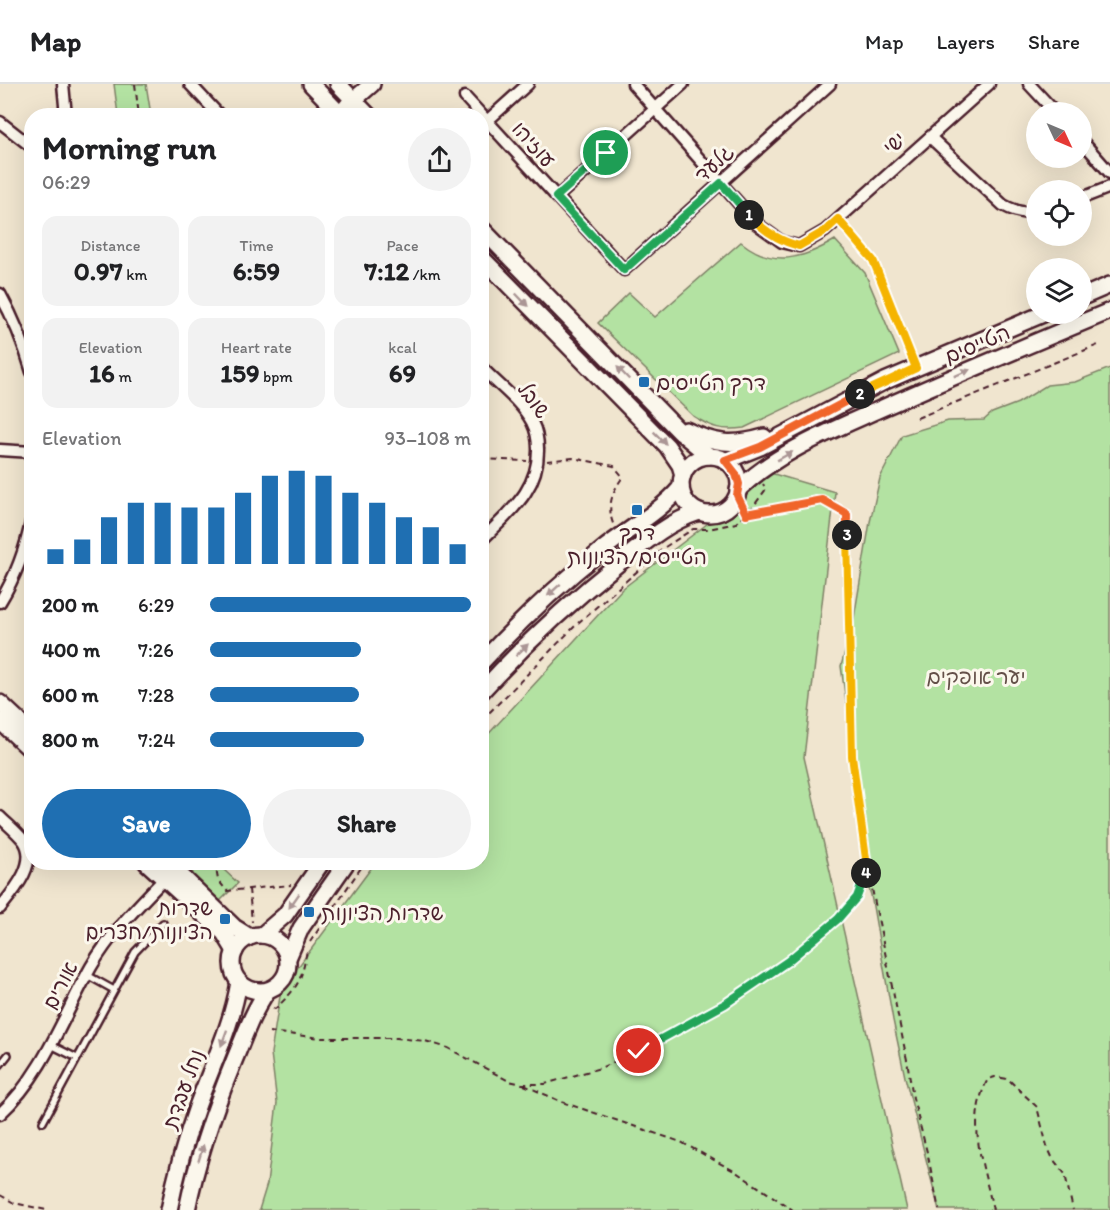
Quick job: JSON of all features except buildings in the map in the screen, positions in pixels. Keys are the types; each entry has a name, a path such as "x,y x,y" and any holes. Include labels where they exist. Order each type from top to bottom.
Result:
{"main road":[{"path":"311,84 335,108"},
{"path":"338,84 362,108"},
{"path":"347,108 372,84"},
{"path":"489,236 690,442 709,456 725,460 736,474 737,493 731,505 721,512 710,514 699,512 686,502 680,465 667,446 489,265"},
{"path":"1092,293 1110,285"},
{"name":"הטייסים","path":"737,493 756,474 781,457 846,425 940,382 1110,311"},
{"name":"הטייסים","path":"725,460 744,454 885,381 1026,321"},
{"path":"664,415 704,439 723,443 747,442 788,431"},
{"path":"489,655 552,592 619,537 660,508 682,481 693,461 709,456"},
{"path":"489,685 558,615 595,582 657,533 684,517 699,512"},
{"path":"0,703 24,726"},
{"path":"0,721 24,744"},
{"path":"154,870 224,933 235,951"},
{"path":"175,870 234,927 255,936 272,937 281,944 288,958"},
{"path":"317,870 279,922 242,941 235,951 232,965 234,974 239,982 249,989 267,991 277,986 284,978 288,968 288,958 301,928 341,870"},
{"name":"נחל עבדת","path":"169,1210 182,1155 198,1104 232,1016 239,982"},
{"name":"נחל עבדת","path":"187,1210 199,1159 215,1109 248,1026 267,991"}],"street":[{"path":"63,84 65,108"},
{"path":"190,84 212,108"},
{"path":"489,119 528,84"},
{"name":"ישי","path":"633,84 757,224 783,242 799,246 825,231 989,84"},
{"path":"556,197 683,84"},
{"name":"גלעד","path":"624,270 830,84"},
{"path":"1029,84 1046,102"},
{"name":"עוזיהו","path":"465,97 475,108"},
{"path":"0,122 24,141"},
{"name":"עוזיהו","path":"489,123 624,270"},
{"path":"930,137 1003,205 1026,214"},
{"path":"1092,152 1110,173"},
{"path":"1092,194 1110,187"},
{"path":"0,294 24,340"},
{"name":"שובל","path":"489,375 520,406 533,423 538,443 538,462"},
{"path":"0,450 24,452"},
{"path":"489,532 523,496 536,476 538,462"},
{"path":"0,602 24,553"},
{"path":"0,817 24,841"},
{"path":"0,908 25,870"},
{"name":"אורים","path":"0,1114 16,1100 51,1044 87,975 106,945 125,919 164,879"}],"lane":[{"path":"43,1122 135,952 163,922"},
{"path":"87,975 114,990"},
{"path":"51,1044 77,1058"},
{"path":"0,1065 8,1055"}],"path":[{"path":"135,84 138,108"},
{"path":"838,219 873,260 916,368"},
{"path":"917,418 1098,345"},
{"path":"489,459 538,462 573,458 614,466 623,477 616,487 609,506 611,520 619,537"},
{"path":"489,713 578,623 665,547 693,529 710,529 736,523 766,489 756,474"},
{"path":"737,493 746,514"},
{"path":"746,514 822,500 847,514 852,756 867,866 913,1098 939,1210"},
{"path":"522,1084 545,1084 600,1068 639,1051 725,1004 788,961 838,919 857,897 867,866"},
{"path":"216,870 218,880 227,891 307,884"},
{"path":"249,889 255,936"},
{"path":"269,1032 322,1038 397,1038 425,1041 448,1048 509,1081 522,1084 562,1102 681,1142 736,1172 793,1210"},
{"path":"993,1210 988,1183 981,1164 976,1124 982,1091 988,1079 995,1077 1008,1079 1037,1107 1047,1146 1053,1159 1065,1174 1072,1210"},
{"path":"0,1195 14,1203 46,1210"}],"green space":[{"path":"114,84 146,84 150,108 117,108"},
{"path":"835,240 865,273 899,354 744,428 717,428 693,416 598,323 629,293 655,317 741,242 765,255 788,258 811,252"},
{"name":"יער אופקים","path":"1110,368 1110,1210 939,1210 893,1020 871,895 865,876 850,769 847,709 841,666 853,624 870,522 880,478 902,435 948,421 984,420 992,413 1018,403 1047,385 1075,382"},
{"path":"767,472 835,492 804,757 907,1210 259,1210 267,1184 277,1103 271,1053 281,990 370,870 489,870 489,733 622,589 733,504"},
{"path":"192,870 224,870 238,883 219,902 193,877"}],"place":[{"name":"דרך הטייסים","path":"644,382"},
{"name":"דרך הטייסים/הציונות","path":"637,510"},
{"name":"שדרות הציונות","path":"309,912"},
{"name":"שדרות הציונות/חצרים","path":"225,919"}],"route":[{"path":"606,153 556,197 624,270 721,183 757,224 783,242 799,246 825,231 838,219 873,260 916,368 885,381 760,447 725,460 730,464 738,479 737,495 746,514 822,500 847,514 848,660 852,756 867,866 857,897 838,919 788,961 725,1004 639,1051"}]}
